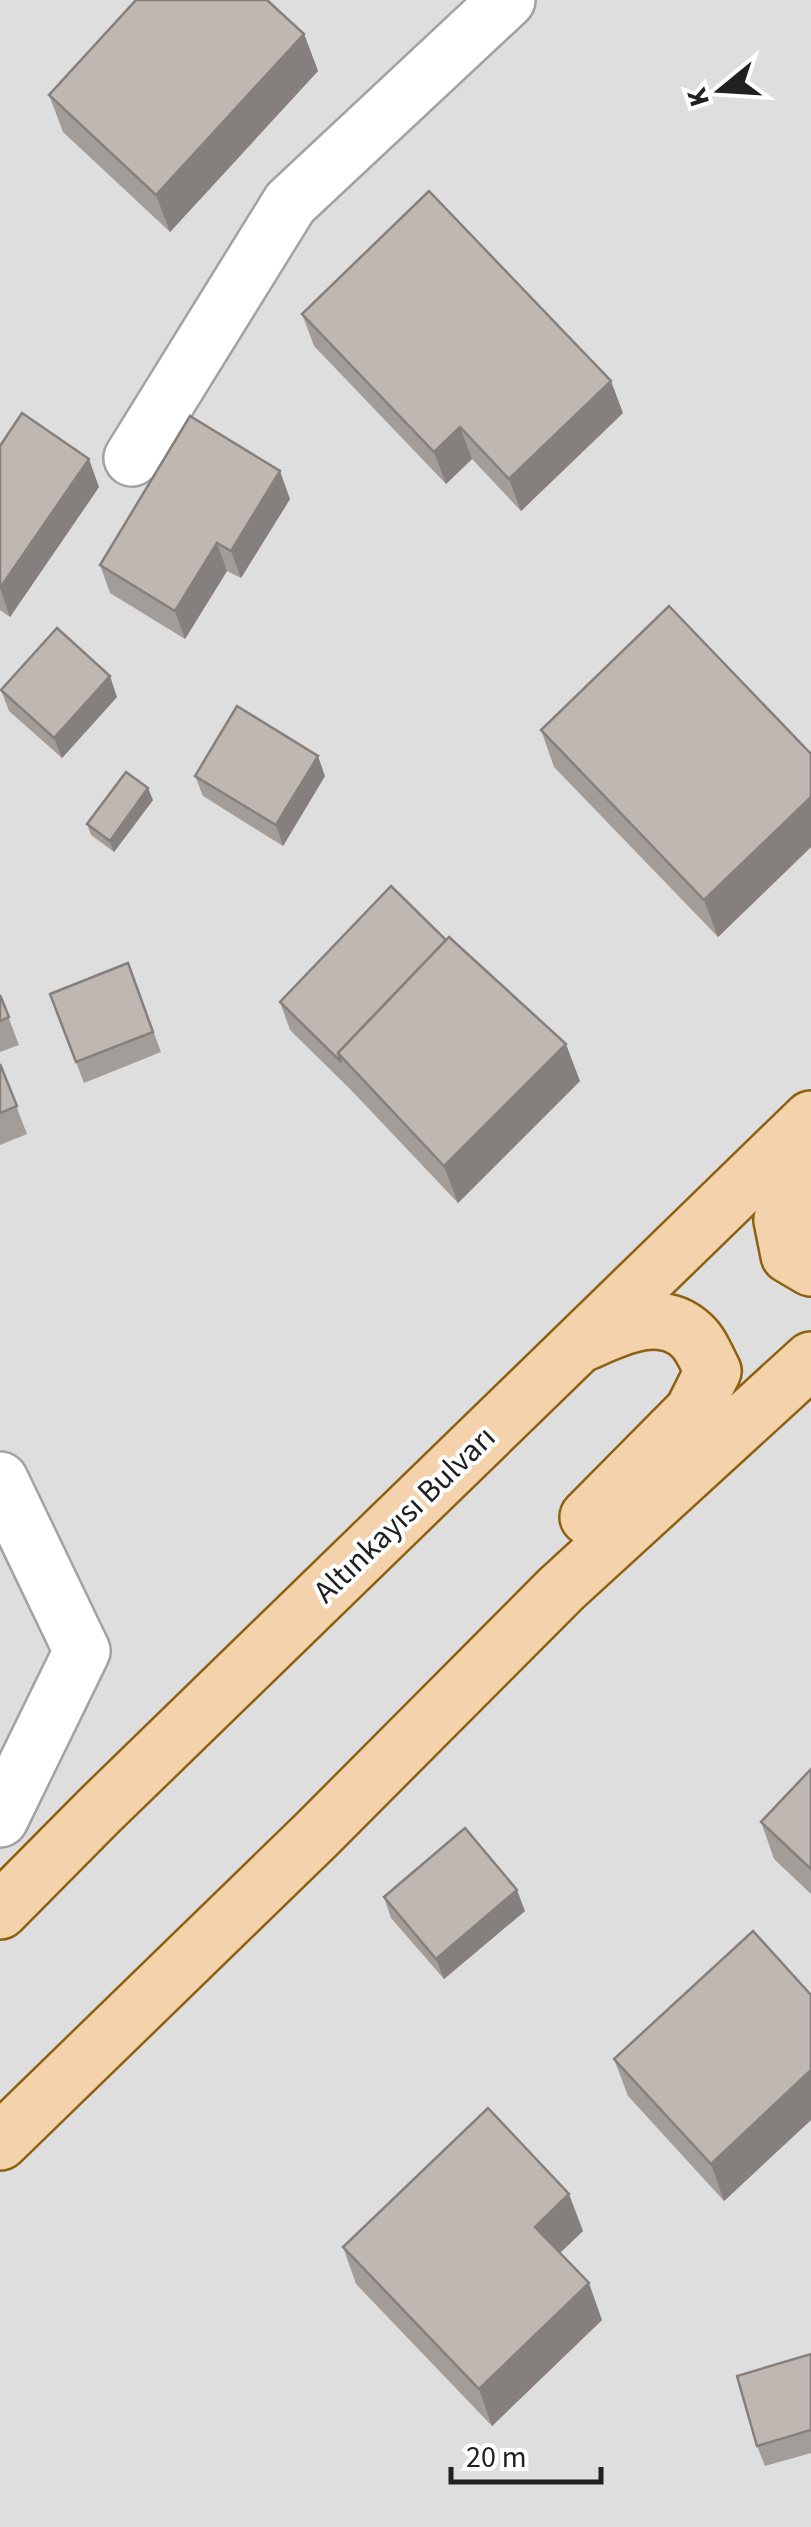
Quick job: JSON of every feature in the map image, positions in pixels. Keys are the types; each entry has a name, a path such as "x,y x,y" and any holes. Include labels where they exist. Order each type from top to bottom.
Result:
{"main road":[{"name":"Altınkayısı Bulvarı","path":"0,1911 811,1119"},
{"path":"811,1178 782,1220 789,1256 811,1268"},
{"path":"317,1834 348,1753 456,1641 693,1410 713,1370 693,1336 668,1322 630,1322 578,1346"},
{"path":"0,2142 317,1834 561,1589 811,1360"}],"street":[{"path":"132,458 290,203 506,0"},
{"path":"0,1480 82,1651 0,1819"}],"shaded area":[{"path":"0,0 811,0 811,2527 0,2527"}],"building":[{"path":"136,0 267,0 304,34 156,195 49,95"},
{"path":"429,191 611,381 509,479 460,427 434,452 302,314"},
{"path":"22,413 89,459 0,588 0,446"},
{"path":"190,416 280,471 231,551 217,543 175,611 100,565"},
{"path":"669,606 811,754 811,797 704,900 541,730"},
{"path":"57,628 110,676 54,738 1,690"},
{"path":"237,706 318,756 276,825 195,776"},
{"path":"126,772 148,788 110,841 87,824"},
{"path":"391,886 446,940 338,1053 341,1062 280,1002"},
{"path":"449,937 566,1044 444,1166 338,1053"},
{"path":"128,963 153,1032 76,1062 50,994"},
{"path":"0,995 9,1017 0,1021"},
{"path":"0,1064 17,1106 0,1113"},
{"path":"811,1769 811,1869 761,1822"},
{"path":"465,1828 517,1890 436,1959 384,1897"},
{"path":"753,1931 811,1995 811,2070 711,2164 614,2059"},
{"path":"488,2108 569,2194 535,2227 589,2283 479,2389 343,2247"},
{"path":"811,2354 811,2430 757,2446 737,2376"}]}
